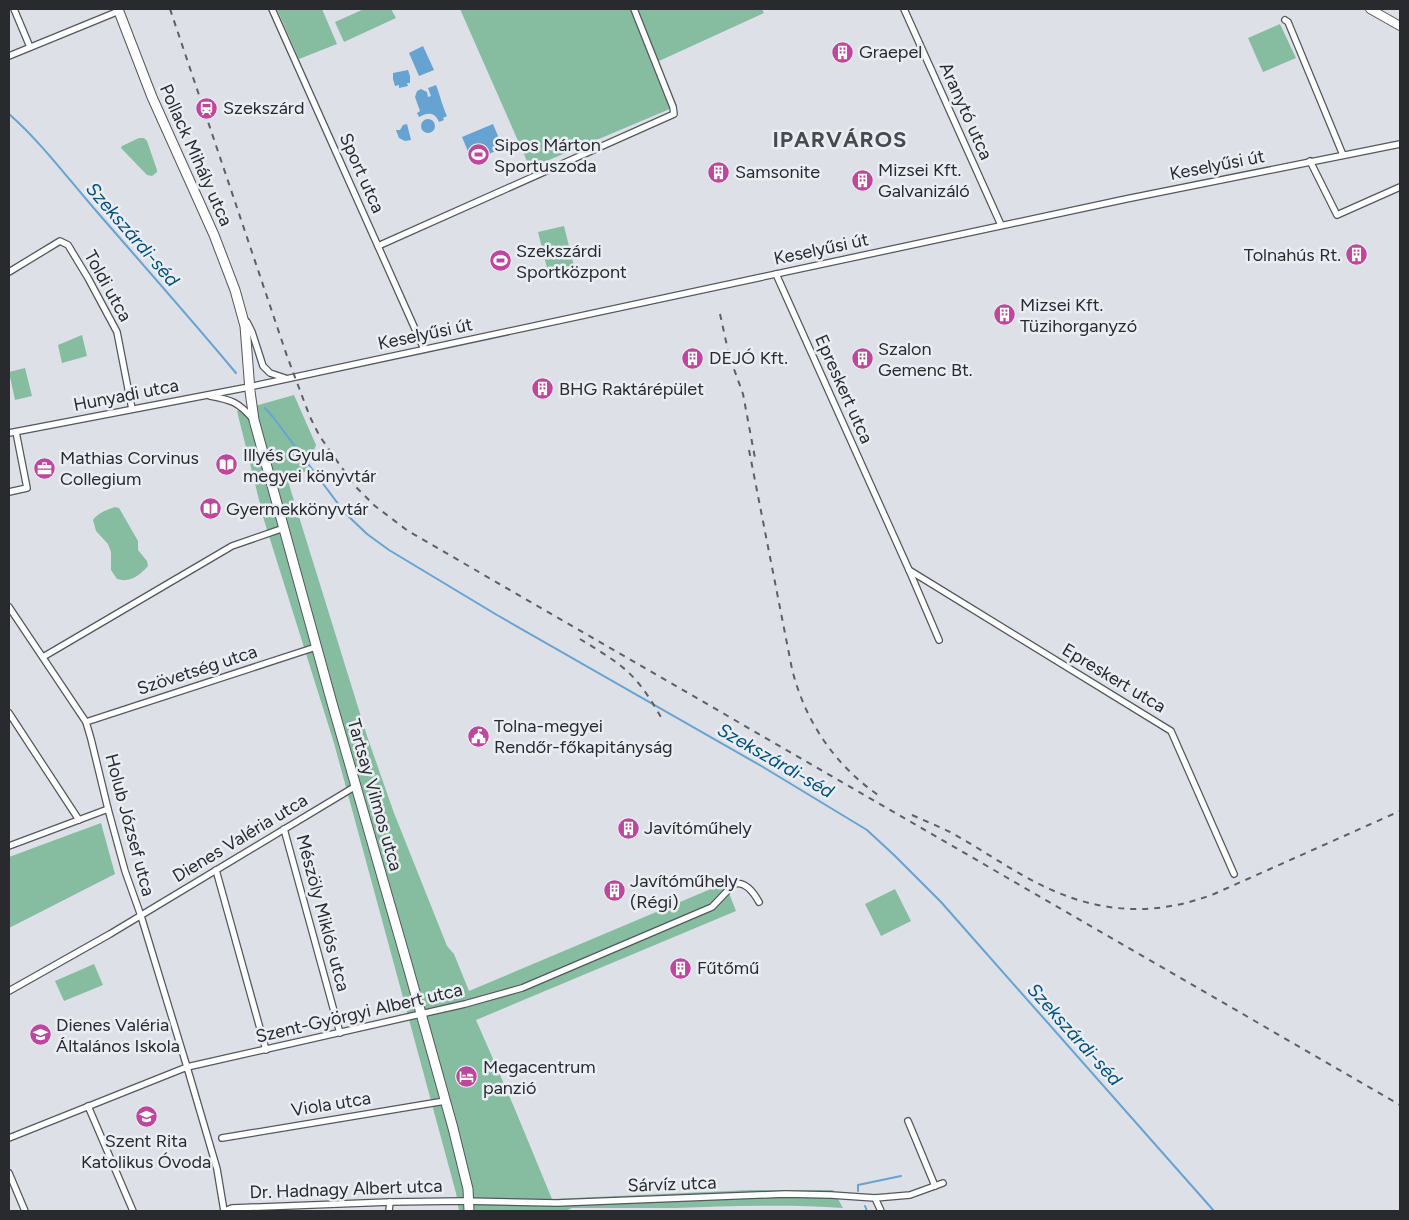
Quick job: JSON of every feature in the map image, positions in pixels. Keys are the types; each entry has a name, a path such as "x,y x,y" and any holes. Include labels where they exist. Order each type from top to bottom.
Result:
{"main road":[{"path":"1370,9 1400,26"},
{"name":"Pollack Mihály utca","path":"118,10 152,97 211,227 242,315 247,341 249,387"},
{"name":"Tartsay Vilmos utca","path":"249,387 254,420 316,647 460,1155 470,1201 469,1211"}],"street":[{"path":"14,9 30,47"},
{"name":"Sport utca","path":"272,9 424,349"},
{"path":"378,246 674,114 673,107 634,9"},
{"name":"Aranytó utca","path":"904,9 1001,225"},
{"path":"9,56 118,10"},
{"path":"1285,20 1288,22 1343,155"},
{"name":"Keselyűsi út","path":"249,387 1001,225 1400,144"},
{"path":"1310,161 1337,215 1400,187"},
{"name":"Toldi utca","path":"9,272 60,241 68,245 117,332 132,410"},
{"name":"Epreskert utca","path":"776,274 939,640"},
{"name":"Pollack Mihály utca","path":"242,315 252,332 263,366 270,373 287,378"},
{"name":"Hunyadi utca","path":"9,433 249,387"},
{"path":"205,396 234,402 242,407 254,420"},
{"path":"9,492 27,488 16,432"},
{"path":"43,657 232,546 284,528"},
{"name":"Epreskert utca","path":"909,570 1171,731 1234,874"},
{"name":"Holub József utca","path":"9,607 86,722 125,871 217,1169 224,1211"},
{"name":"Szövetség utca","path":"86,722 316,647"},
{"path":"9,713 79,820"},
{"name":"Dienes Valéria utca","path":"9,991 140,916 356,786"},
{"path":"9,846 108,809"},
{"name":"Mészöly Miklós utca","path":"284,829 340,1033"},
{"path":"216,870 266,1050"},
{"name":"Szent-Györgyi Albert utca","path":"9,1138 187,1068 421,1014 522,988 712,907 736,883 746,887 760,902"},
{"name":"Viola utca","path":"222,1138 445,1101"},
{"path":"88,1106 133,1211"},
{"path":"908,1121 935,1186"},
{"path":"9,1173 25,1211"},
{"name":"Sárvíz utca","path":"470,1201 557,1203 785,1194 875,1198 910,1196 943,1183"},
{"path":"875,1198 881,1211"},
{"name":"Dr. Hadnagy Albert utca","path":"224,1211 313,1208 390,1202 470,1201"},
{"path":"389,1211 390,1202"}],"green space":[{"path":"277,9 322,9 337,44 299,59"},
{"path":"364,9 391,9 396,18 344,42 335,22"},
{"path":"460,9 762,9 764,13 659,61 677,106 530,168"},
{"path":"1280,24 1296,58 1263,72 1248,38"},
{"path":"139,138 144,138 147,141 157,170 152,176 147,175 121,148"},
{"path":"564,226 575,270 549,276 538,232"},
{"path":"82,335 87,356 62,363 58,345"},
{"path":"25,368 32,396 15,400 9,372"},
{"path":"294,395 316,445 306,471 287,478 367,736 394,813 447,946 454,954 469,991 725,883 736,911 476,1020 552,1199 751,1190 833,1190 843,1208 759,1206 572,1208 566,1211 459,1211 456,1193 334,743 264,520 237,411"},
{"path":"115,507 119,508 138,541 138,550 147,561 148,566 138,576 126,580 117,579 111,570 111,552 108,544 96,531 93,520 105,511"},
{"path":"101,823 115,874 9,928 9,857"},
{"path":"895,889 911,921 881,936 865,904"},
{"path":"94,964 103,985 64,1001 55,981"}],"water":[{"path":"423,46 434,70 419,76 409,53"},
{"path":"408,70 410,83 407,83 408,86 399,88 399,85 395,86 393,73"},
{"path":"436,85 447,116 439,122 431,114 419,117 417,113 420,111 415,97 417,91 421,89 427,92 428,97 431,96 428,88"},
{"path":"425,119 431,119 435,126 431,133 425,133 421,129 421,123"},
{"path":"407,124 411,140 405,141 399,138 396,130 400,130 403,125"},
{"path":"493,124 503,148 472,161 462,137"}],"waterway":[{"name":"Szekszárdi-séd","path":"9,114 44,149 236,373"},
{"name":"Szekszárdi-séd","path":"265,408 345,513 367,534 389,550 497,615 763,767 867,830 941,902 1214,1211"},
{"path":"858,1191 858,1185 901,1176"},
{"path":"865,1206 867,1211"}],"railway":[{"path":"170,9 287,356 310,417 319,435 355,486 375,506 408,531 1400,1105"},
{"path":"720,314 731,364"},
{"path":"730,358 743,394 755,458"},
{"path":"749,450 792,669 798,688 813,724 823,740 848,770 878,795"},
{"path":"580,639 611,658 628,672 643,688 662,719"},
{"path":"912,815 950,832 1027,878 1054,891 1094,904 1113,908 1133,909 1173,906 1214,894 1400,811"}],"place":[{"name":"Graepel","path":"843,52"},
{"name":"Szekszárd","path":"207,108"},
{"name":"Sipos Márton Sportuszoda","path":"478,155"},
{"name":"Samsonite","path":"719,172"},
{"name":"Mizsei Kft. Galvanizáló","path":"862,180"},
{"name":"Tolnahús Rt.","path":"1357,255"},
{"name":"Szekszárdi Sportközpont","path":"500,261"},
{"name":"Mizsei Kft. Tüzihorganyzó","path":"1004,315"},
{"name":"DEJÓ Kft.","path":"693,358"},
{"name":"Szalon Gemenc Bt.","path":"862,359"},
{"name":"BHG Raktárépület","path":"543,389"},
{"name":"Illyés Gyula megyei könyvtár","path":"227,465"},
{"name":"Mathias Corvinus Collegium","path":"44,468"},
{"name":"Gyermekkönyvtár","path":"210,509"},
{"name":"Tolna-megyei Rendőr-főkapitányság","path":"478,736"},
{"name":"Javítóműhely","path":"628,828"},
{"name":"Javítóműhely (Régi)","path":"614,891"},
{"name":"Fűtőmű","path":"681,968"},
{"name":"Dienes Valéria Általános Iskola","path":"40,1035"},
{"name":"Megacentrum panzió","path":"467,1077"},
{"name":"Szent Rita Katolikus Óvoda","path":"146,1116"}],"district":[{"name":"IPARVÁROS","path":"840,139"}]}
